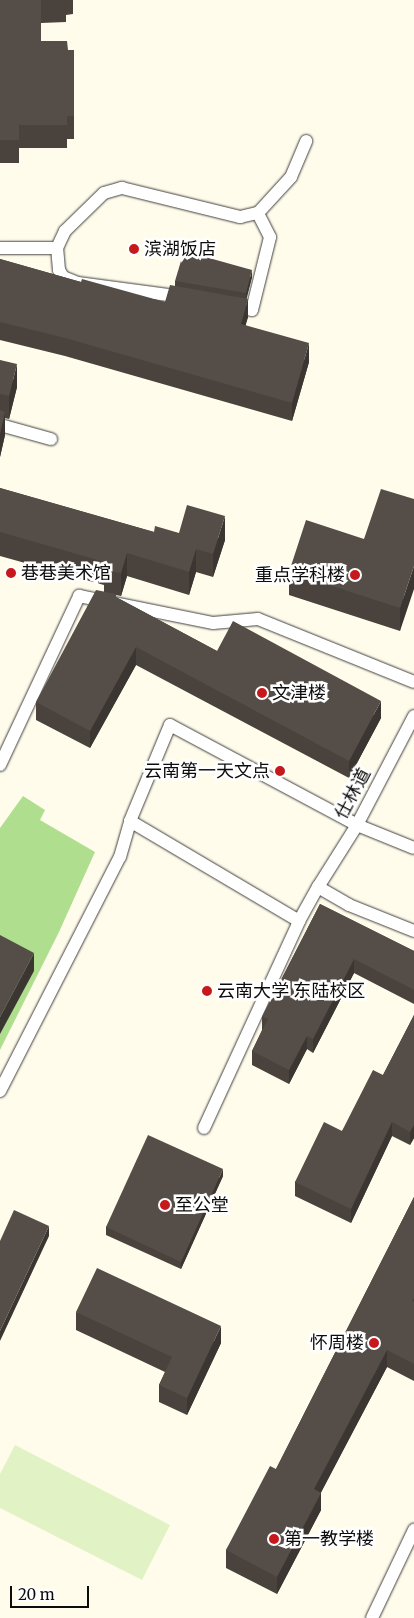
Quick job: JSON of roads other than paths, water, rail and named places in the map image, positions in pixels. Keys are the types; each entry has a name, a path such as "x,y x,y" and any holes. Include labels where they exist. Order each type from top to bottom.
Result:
{"lane":[{"path":"193,299 78,283 64,276 59,270 57,248 65,231 104,193 122,188 240,217 258,213 291,177 306,141"},
{"path":"222,304 252,310 270,237 258,213"},
{"path":"0,248 57,248"},
{"path":"0,425 51,439"},
{"path":"0,765 79,596 213,623 258,619 414,682"},
{"name":"仕林道","path":"204,1128 299,921 318,886 357,825 414,716"},
{"path":"0,1091 120,857 130,821 170,725 357,825 414,848"},
{"path":"130,821 299,921"},
{"path":"318,886 348,905 414,932"},
{"path":"372,1618 414,1530"}],"place":[{"name":"滨湖饭店","path":"134,249"},
{"name":"巷巷美术馆","path":"11,573"},
{"name":"重点学科楼","path":"355,575"},
{"name":"文津楼","path":"262,693"},
{"name":"云南第一天文点","path":"280,771"},
{"name":"云南大学 东陆校区","path":"207,991"},
{"name":"至公堂","path":"165,1205"},
{"name":"怀周楼","path":"374,1343"},
{"name":"第一教学楼","path":"274,1539"}]}
